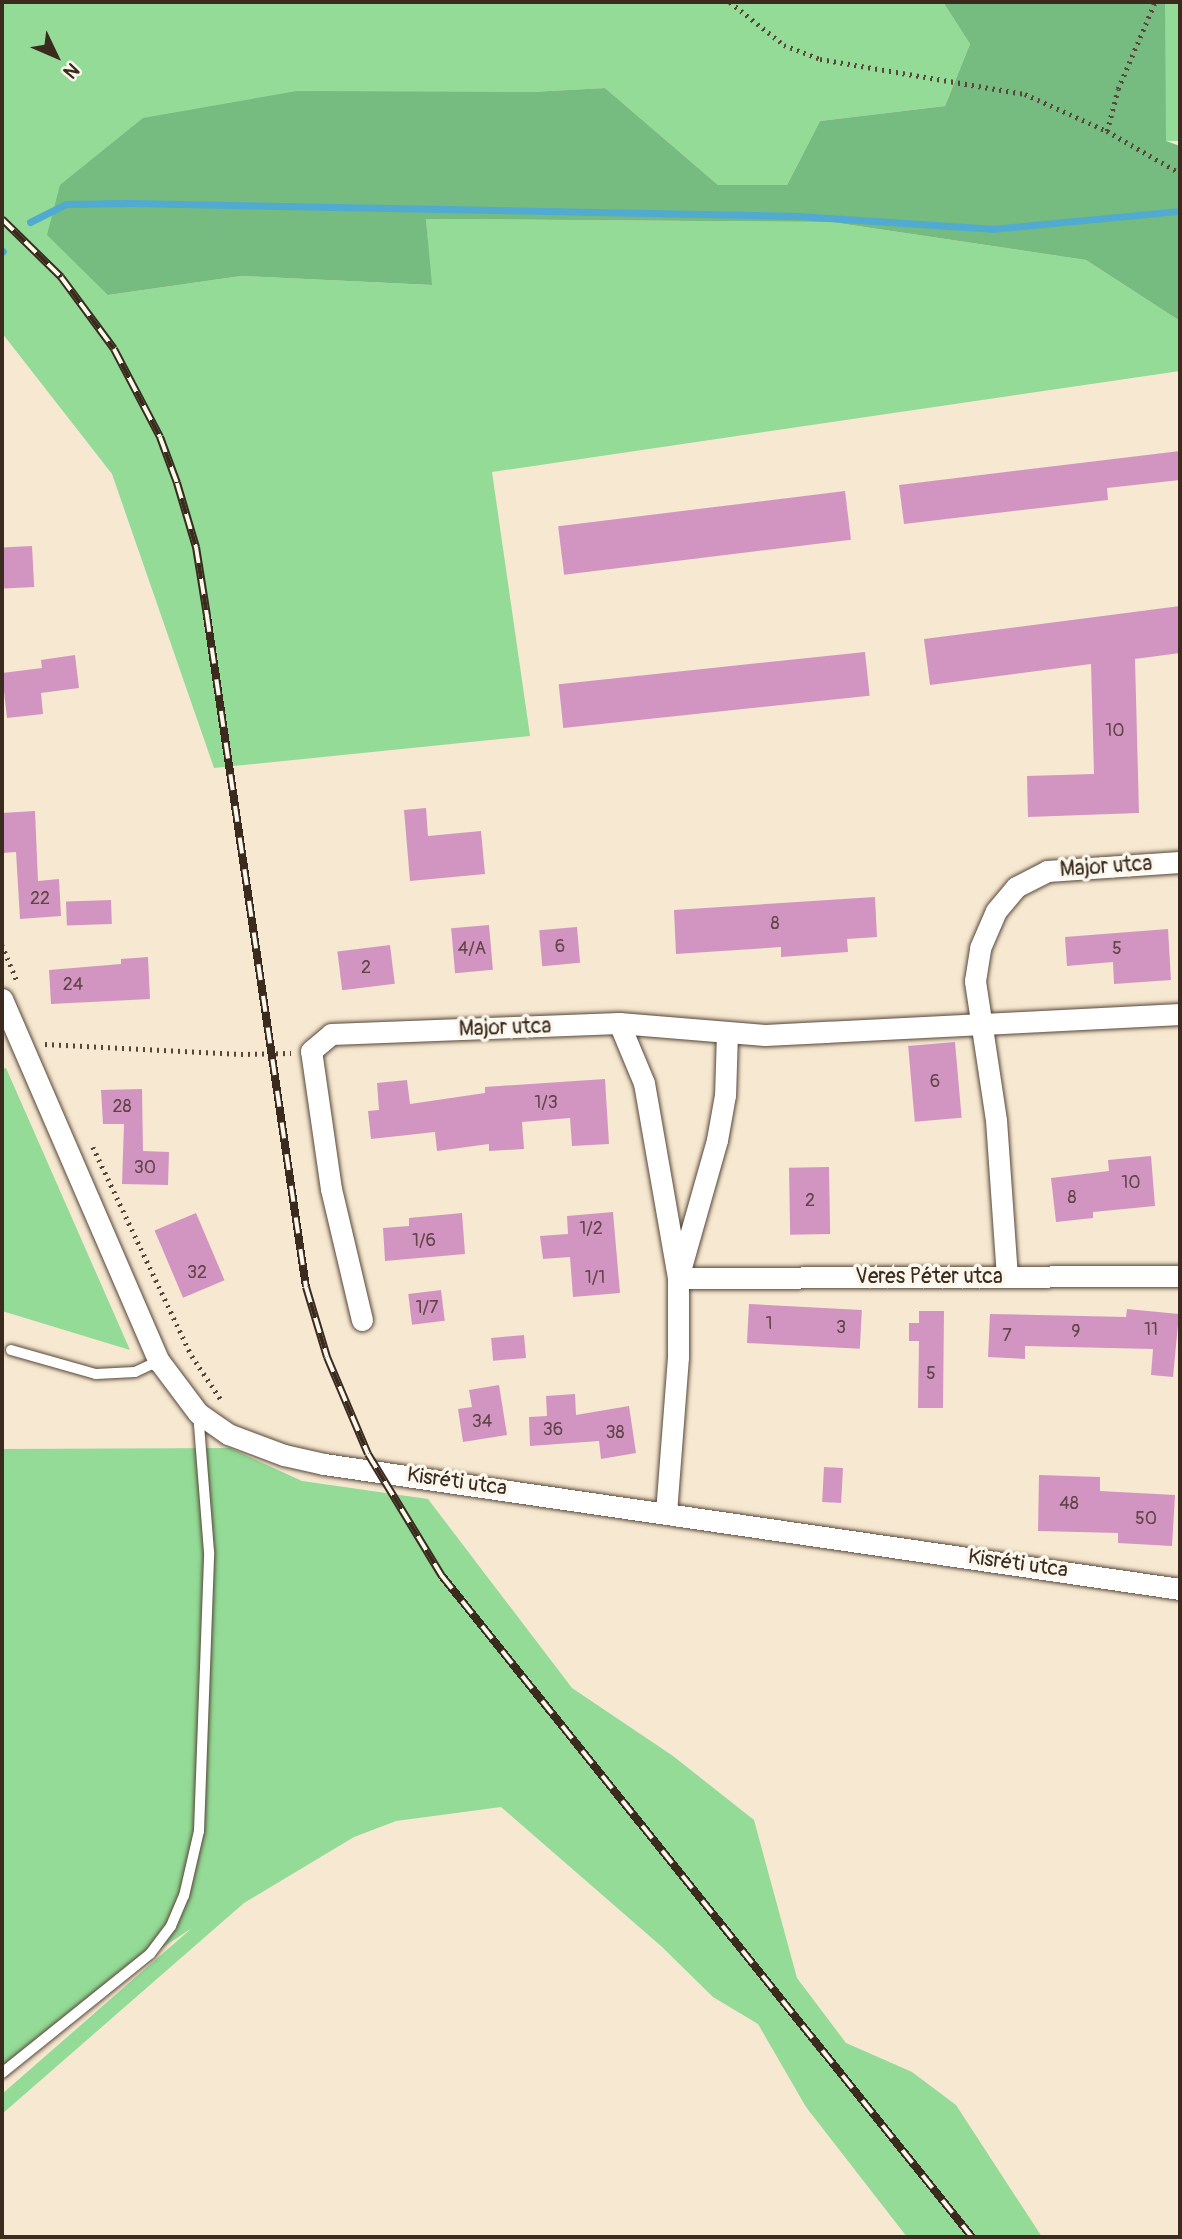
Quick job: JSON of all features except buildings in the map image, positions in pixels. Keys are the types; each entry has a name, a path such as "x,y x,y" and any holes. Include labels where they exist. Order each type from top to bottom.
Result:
{"street":[{"name":"Major utca","path":"979,1024 975,981 980,948 996,911 1016,887 1046,871 1180,862"},
{"name":"Kisréti utca","path":"2,999 30,1038 159,1361 198,1413 257,1447 324,1464 1180,1588"},
{"name":"Major utca","path":"312,1051 331,1034 619,1024 675,1025 727,1033 1180,1014"},
{"path":"619,1024 644,1083 678,1278 678,1357 666,1512"},
{"path":"979,1024 996,1120 1007,1277"},
{"path":"678,1278 717,1140 725,1095 727,1033"},
{"path":"312,1051 331,1189 362,1321"},
{"name":"Veres Péter utca","path":"678,1278 1180,1276"}],"lane":[{"path":"11,1350 96,1374 135,1372 159,1361"},
{"path":"2,2073 150,1954 171,1926 187,1885 199,1831 209,1552 198,1413"}],"path":[{"path":"730,2 784,45 820,60 1025,94 1107,131 1180,173"},
{"path":"1107,131 1118,89 1155,2"},
{"path":"2,945 23,995"},
{"path":"30,1038 44,1044 241,1055 312,1051"},
{"path":"30,1038 44,1044 50,1056"},
{"path":"91,1144 192,1356 233,1411"}],"green space":[{"path":"2,2 943,2 970,44 945,106 820,121 787,185 718,185 605,88 531,92 108,295 241,276 431,285 426,219 831,222 1086,260 1180,321 1180,371 492,472 530,736 214,768 112,474 2,333"},
{"path":"943,2 1165,2 1166,141 1180,146 1180,321 1086,260 831,222 426,219 432,285 241,276 108,295 47,235 60,185 143,118 297,91 531,92 605,88 718,185 787,185 820,121 945,106 970,44"},
{"path":"1165,2 1180,2 1180,141 1165,141"},
{"path":"6,1068 130,1350 2,1311 2,1069"},
{"path":"230,1448 302,1481 428,1499 572,1688 673,1756 754,1820 797,1978 846,2043 912,2072 956,2105 1042,2237 907,2237 806,2107 758,2024 713,1997 661,1946 501,1807 396,1821 354,1837 244,1903 2,2114 2,2094 192,1928 141,1962 2,2074 2,1449"}],"waterway":[{"path":"30,222 66,204 130,203 798,216 992,229 1180,211"}],"railway":[{"path":"2,219 61,277 114,349 160,437 196,547 306,1287 327,1357 368,1454 442,1576 972,2237"}]}
